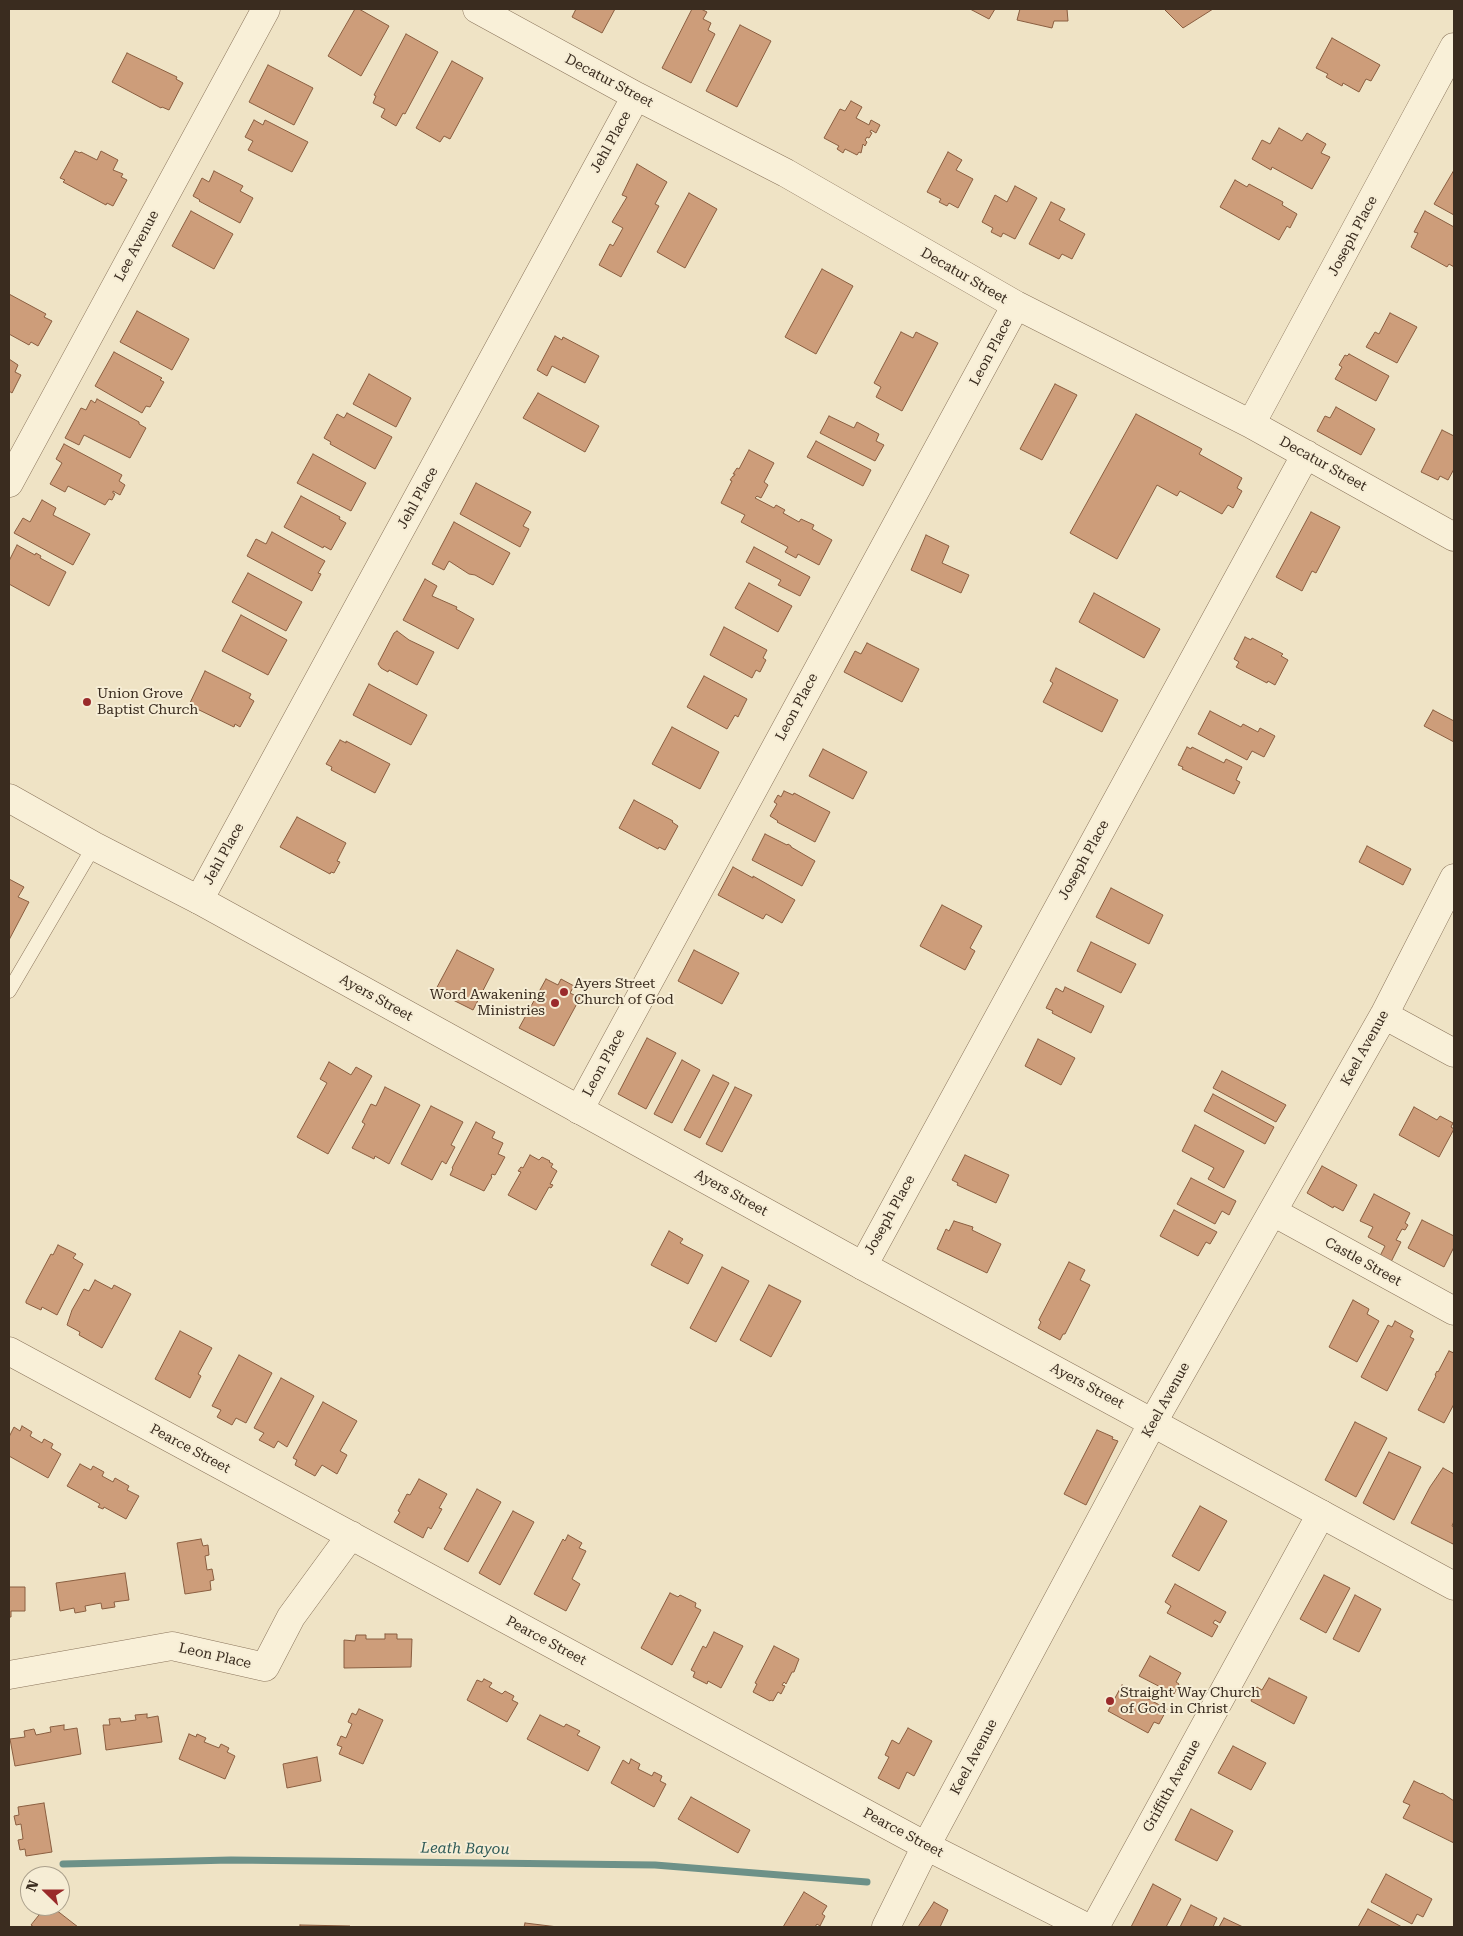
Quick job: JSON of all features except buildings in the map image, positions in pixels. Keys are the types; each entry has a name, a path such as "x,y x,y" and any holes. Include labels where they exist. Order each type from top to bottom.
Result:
{"street":[{"name":"Lee Avenue","path":"9,484 266,9"},
{"name":"Decatur Street","path":"477,9 636,96 786,173 1016,305 1251,424 1454,537"},
{"name":"Joseph Place","path":"1251,424 1454,47"},
{"name":"Jehl Place","path":"199,900 636,96"},
{"name":"Leon Place","path":"579,1110 1016,305"},
{"name":"Joseph Place","path":"862,1266 1306,454"},
{"name":"Ayers Street","path":"9,798 94,846 199,900 862,1266 1454,1586"},
{"name":"Keel Avenue","path":"886,1927 926,1846 1153,1422 1384,1015 1454,878"},
{"path":"1384,1015 1454,1053"},
{"name":"Castle Street","path":"1273,1212 1454,1311"},
{"name":"Pearce Street","path":"9,1351 926,1846 1086,1927"},
{"name":"Griffith Avenue","path":"1095,1927 1321,1514"},
{"name":"Leon Place","path":"9,1675 172,1646 265,1667 291,1617 351,1535"}],"lane":[{"path":"9,992 94,846"}],"waterway":[{"name":"Leath Bayou","path":"63,1864 231,1860 655,1865 867,1882"}],"place":[{"name":"Union Grove Baptist Church","path":"87,702"},
{"name":"Ayers Street Church of God","path":"564,992"},
{"name":"Word Awakening Ministries","path":"555,1003"},
{"name":"Straight Way Church of God in Christ","path":"1110,1701"}]}
